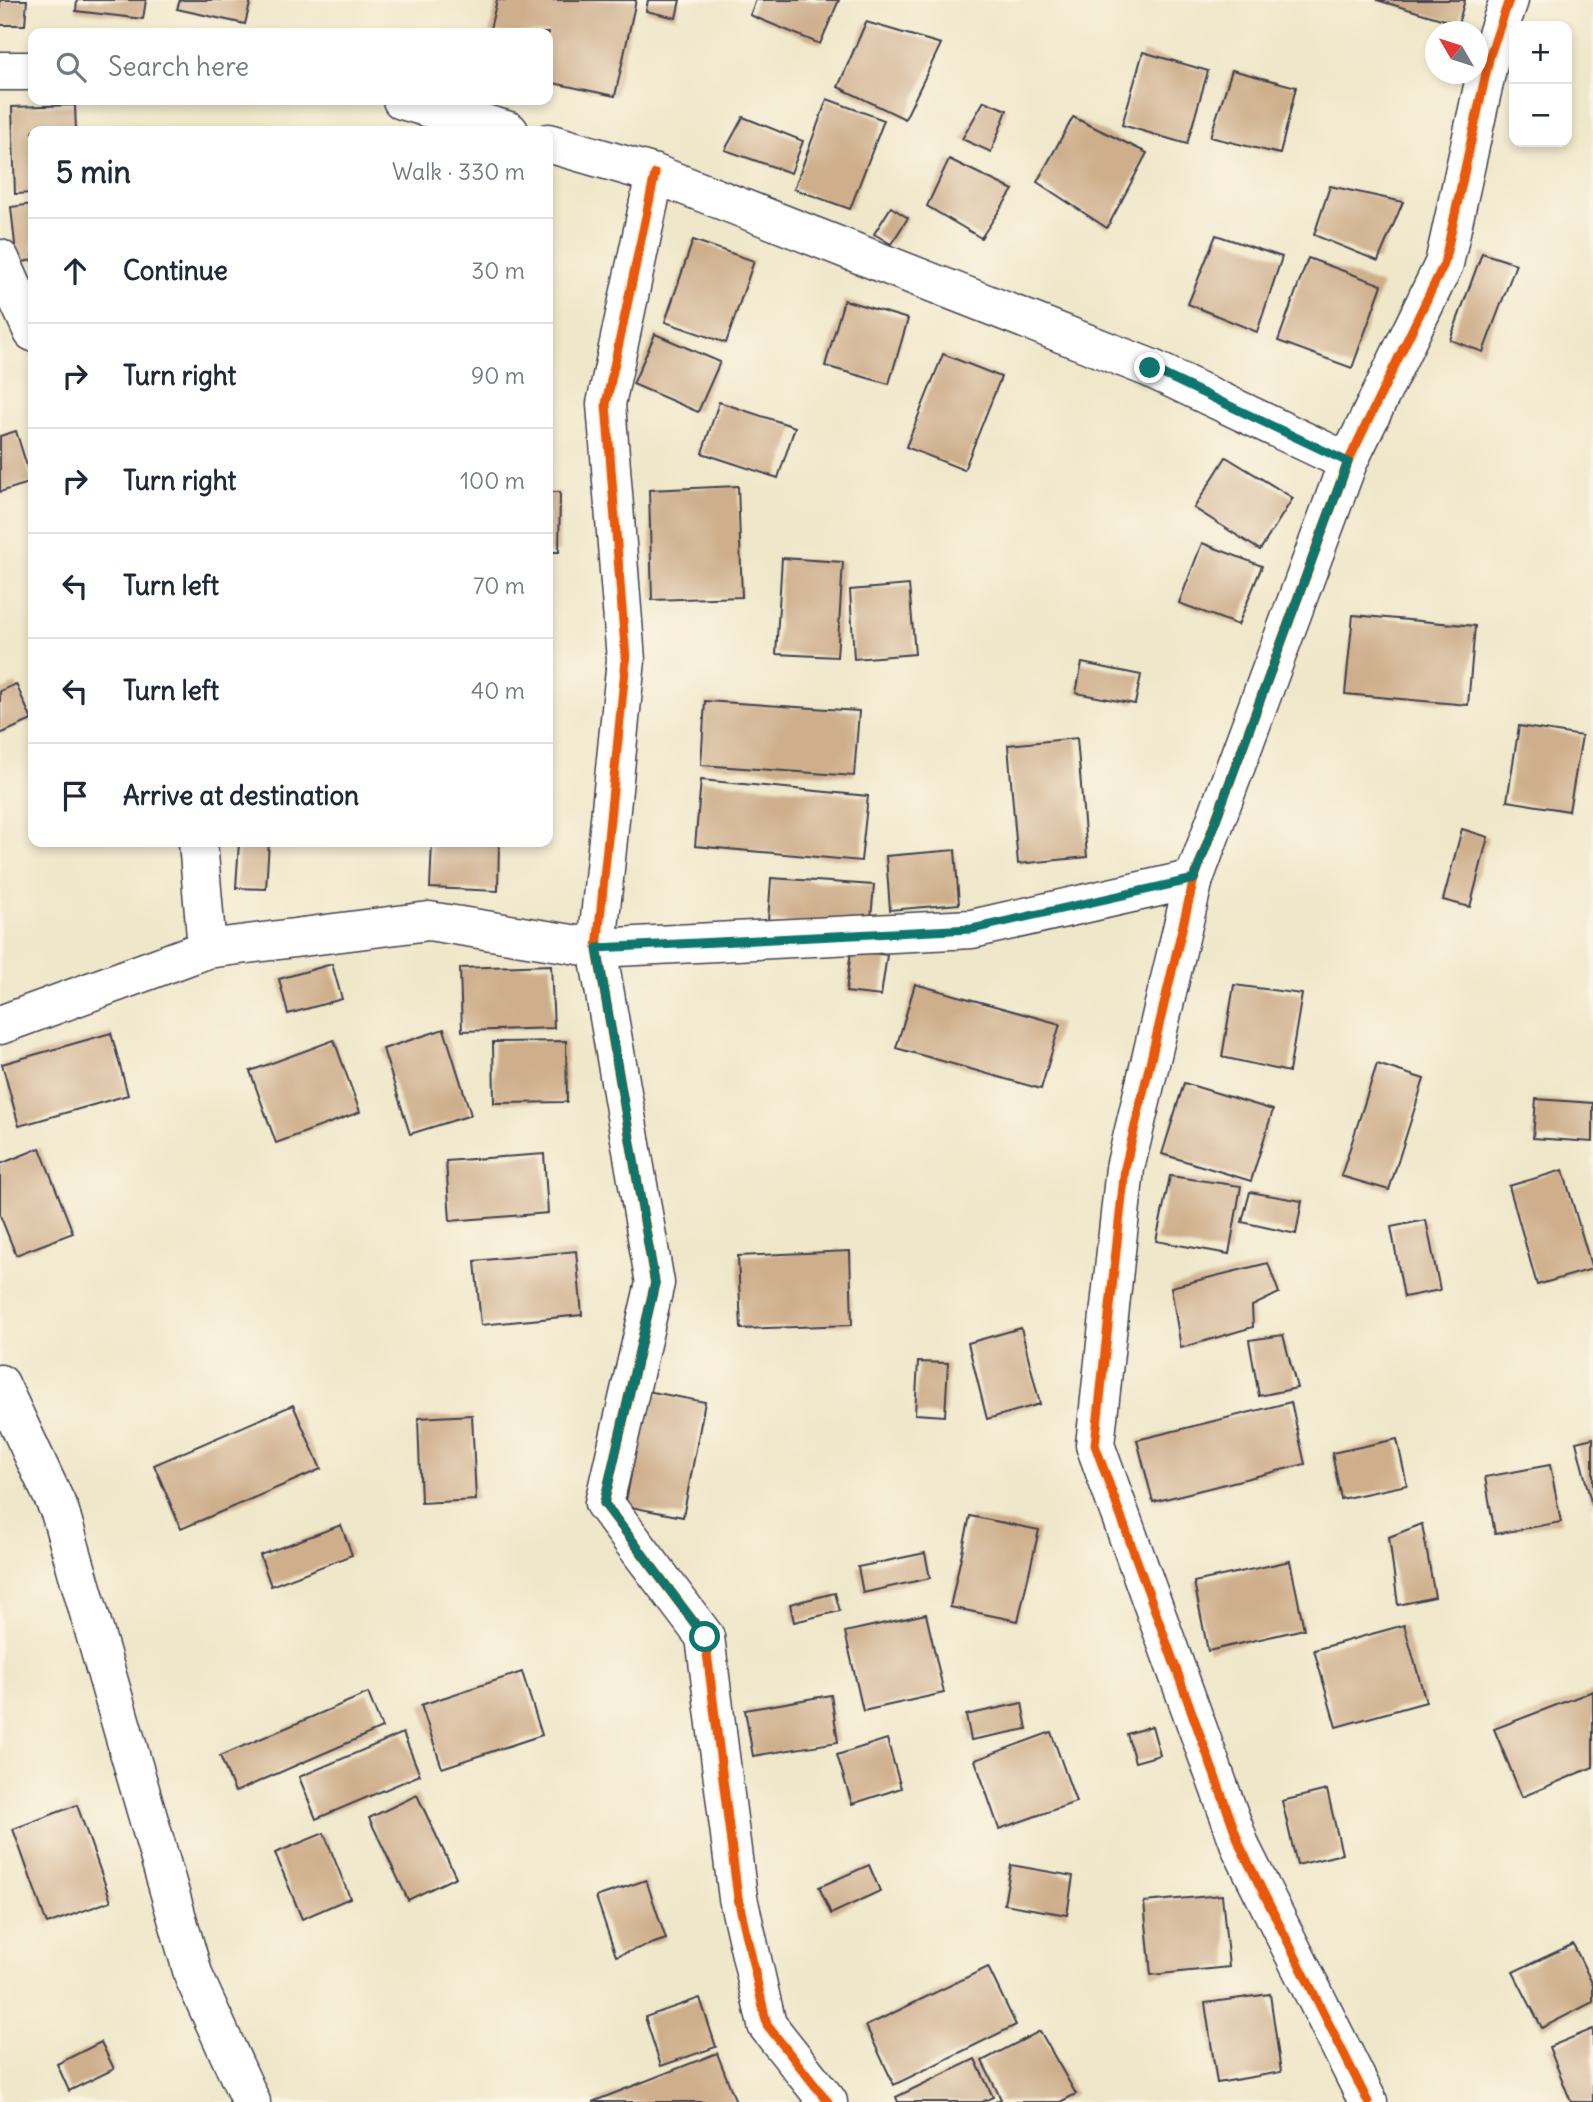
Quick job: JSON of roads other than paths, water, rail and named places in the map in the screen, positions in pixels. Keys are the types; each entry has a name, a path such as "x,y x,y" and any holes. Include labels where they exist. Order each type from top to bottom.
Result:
{"street":[{"path":"1368,2102 1241,1848 1094,1445 1125,1168 1194,879 1348,462 1444,264 1490,55 1509,0"},
{"path":"0,71 28,71"},
{"path":"419,105 492,126"},
{"path":"553,144 654,174 1150,368 1348,462"},
{"path":"654,174 606,404 626,660 597,948 655,1283 604,1503 705,1637 738,1898 767,2025 828,2102"},
{"path":"0,259 28,321"},
{"path":"198,847 207,949"},
{"path":"0,1025 207,949 429,921 597,948 972,929 1194,879"},
{"path":"0,1384 60,1513 194,1977 251,2102"}]}
